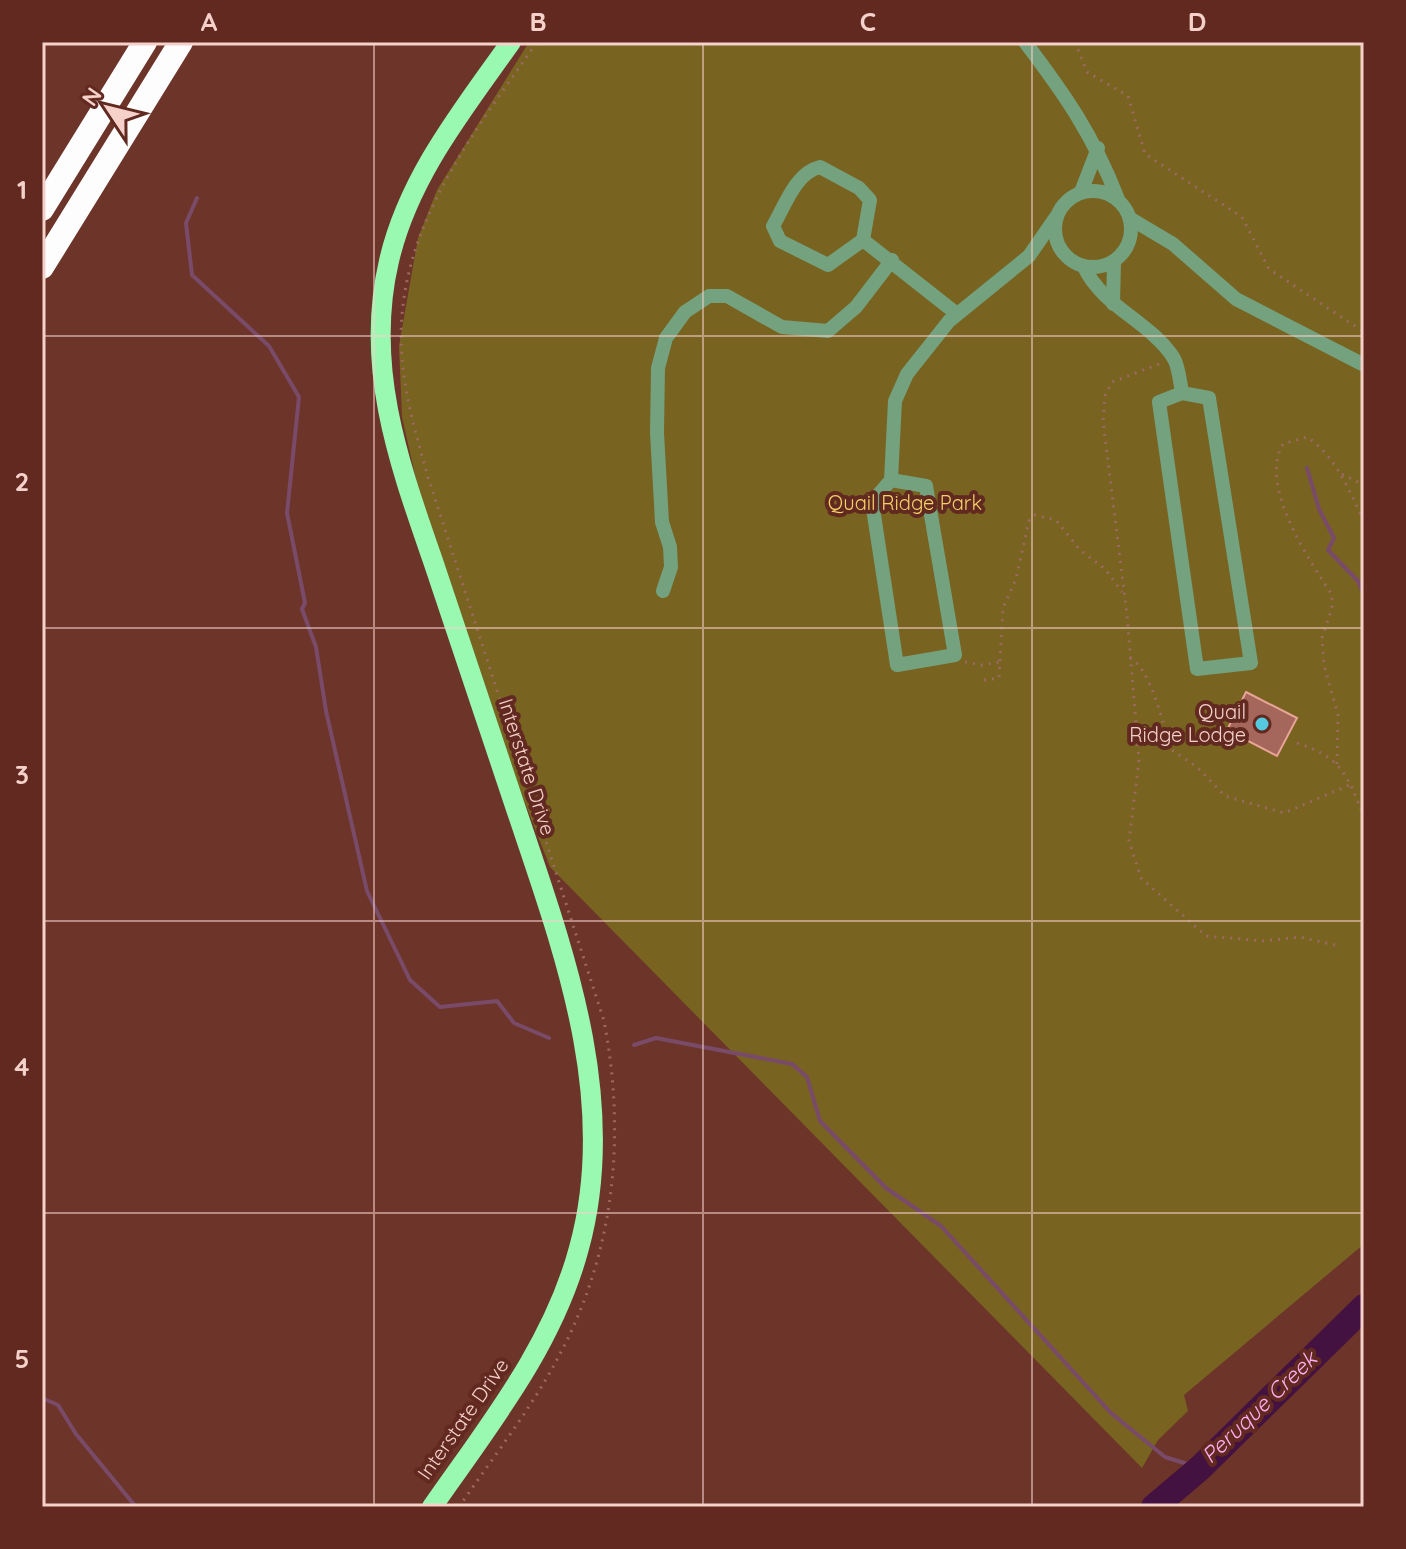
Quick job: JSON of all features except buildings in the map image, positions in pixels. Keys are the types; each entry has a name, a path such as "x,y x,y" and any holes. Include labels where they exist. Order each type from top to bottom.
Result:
{"highway":[{"path":"42,209 145,42"},
{"path":"42,267 181,42"}],"main road":[{"name":"Interstate Drive","path":"432,1507 544,1341 580,1246 594,1156 589,1073 568,971 397,455 385,406 380,359 383,287 404,212 426,167 511,42"}],"street":[{"path":"1025,42 1078,113 1098,148 1118,199 1131,219 1190,258 1211,281 1236,299 1364,365"},
{"path":"891,480 926,486 955,655 897,665 872,502 891,480 895,401 922,350 957,314 1029,256 1061,206 1081,192 1098,148"},
{"path":"820,167 859,188 870,200 863,240 828,265 780,241 773,226 799,180 810,169 820,167"},
{"path":"1081,192 1106,192 1118,199"},
{"path":"1056,217 1054,231 1064,255"},
{"path":"1129,245 1131,219"},
{"path":"1084,267 1114,262 1129,245 1159,238"},
{"path":"863,240 957,314"},
{"path":"1029,256 1064,255 1084,267 1089,278 1113,304 1174,358 1182,393"},
{"path":"663,591 671,567 670,547 662,522 657,433 658,368 666,338 685,312 709,296 727,296 782,327 828,331 856,307 892,260"},
{"path":"1113,304 1114,262"},
{"path":"1182,393 1209,398 1251,663 1197,669 1159,402 1182,393"}],"path":[{"path":"1075,42 1087,72 1128,96 1145,154 1242,217 1269,269 1364,332"},
{"path":"1174,358 1112,382 1105,396 1103,421 1124,595 1139,760 1129,841 1141,878 1206,936 1264,941 1300,937 1335,945"},
{"path":"1337,764 1338,715 1324,665 1322,638 1332,608 1332,595 1288,521 1280,491 1280,450 1289,440 1307,437 1340,474 1364,521"},
{"path":"1340,474 1364,485"},
{"path":"984,680 999,678 1003,608 1020,565 1029,521 1035,515 1056,520 1080,550 1105,569 1124,595"},
{"path":"955,655 969,665 1000,662"},
{"path":"1130,658 1142,667 1169,748 1197,767 1225,796 1284,813 1352,784"},
{"path":"1297,743 1314,748 1337,764 1352,784 1364,817"}],"green space":[{"name":"Quail Ridge Park","path":"529,42 1364,42 1364,1244 1184,1395 1188,1411 1158,1440 1142,1468 550,867 498,734 422,506 402,417 399,346 418,238 437,190"}],"waterway":[{"path":"197,198 186,223 192,275 269,346 299,397 287,513 305,603 302,609 316,647 326,711 367,891 410,980 440,1007 497,1001 514,1023 549,1038"},
{"path":"1307,468 1319,509 1334,538 1328,550 1358,581 1364,596"},
{"path":"634,1045 656,1038 792,1064 807,1077 820,1121 886,1188 941,1226 1111,1413 1165,1457 1200,1468"},
{"name":"Peruque Creek","path":"1154,1507 1200,1468 1364,1307"},
{"path":"42,1398 58,1405 76,1434 136,1507"}],"place":[{"name":"Quail Ridge Lodge","path":"1262,724"}]}
